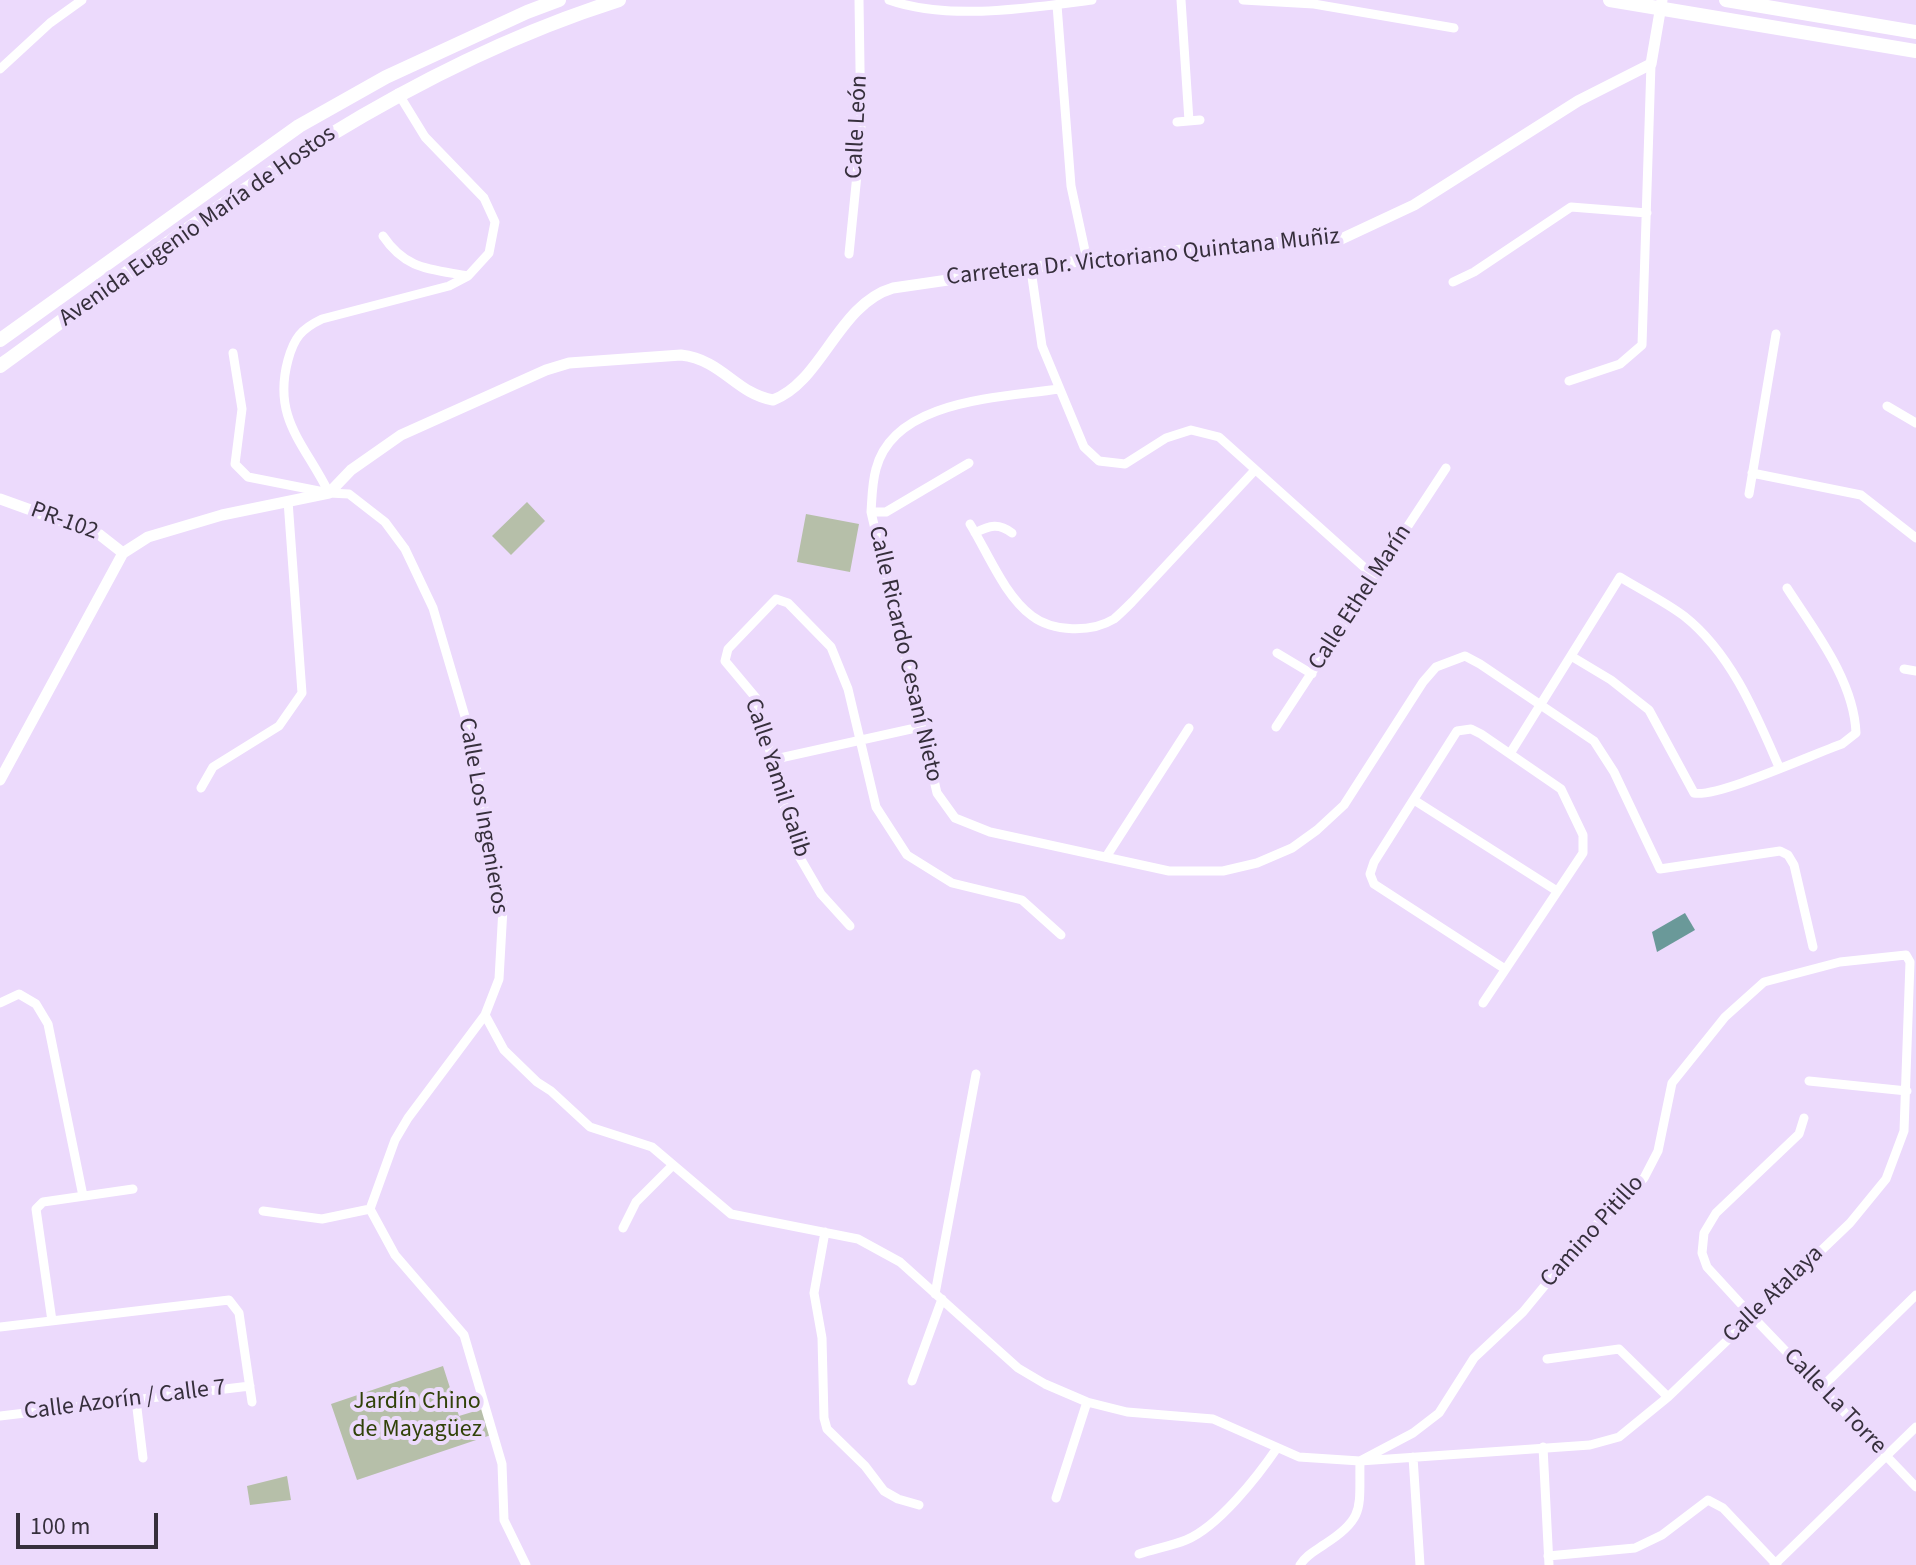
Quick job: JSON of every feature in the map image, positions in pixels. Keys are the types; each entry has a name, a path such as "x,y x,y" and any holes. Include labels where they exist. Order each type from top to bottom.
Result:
{"highway":[{"name":"Avenida Eugenio María de Hostos","path":"0,340 299,126 386,77 559,0"},
{"name":"Avenida Eugenio María de Hostos","path":"0,366 225,202 398,93 532,32 619,0"},
{"path":"1610,0 1662,4 1916,51"},
{"path":"1726,0 1916,32"}],"street":[{"path":"0,69 50,23 82,0"},
{"path":"889,0 964,12 1092,0"},
{"path":"1177,122 1194,121 1181,0"},
{"path":"1243,0 1314,4 1454,28"},
{"name":"Calle León","path":"849,254 861,135 856,1"},
{"path":"1569,381 1620,364 1642,345 1651,64 1662,4"},
{"path":"1057,5 1071,186 1087,260"},
{"name":"Carretera Dr. Victoriano Quintana Muñiz","path":"329,493 361,461 401,435 546,370 569,363 681,355 697,357 715,365 753,395 773,400 793,389 831,340 869,299 879,293 952,278 1031,270 1087,260 1256,243 1337,241 1414,205 1578,101 1651,64"},
{"path":"0,780 123,553 148,537 222,515 329,493 294,433 282,402 284,373 294,340 306,327 322,319 449,286 468,276 489,253 495,222 484,198 425,137 398,93"},
{"path":"1453,282 1474,272 1571,207 1647,213"},
{"path":"383,236 394,252 416,267 468,276"},
{"path":"1031,270 1042,346 1084,447 1099,461 1125,464 1166,438 1191,430 1219,437 1375,577"},
{"path":"1749,494 1776,334"},
{"name":"Calle Los Ingenieros","path":"233,353 242,409 235,464 248,477 349,494 385,522 405,549 433,608 469,730 503,908 499,979 485,1015 408,1118 395,1140 370,1209"},
{"name":"Calle Ricardo Cesaní Nieto","path":"1058,389 950,405 910,423 888,444 876,468 871,512 937,793 955,818 990,832 1169,871 1223,871 1257,863 1292,848 1344,805 1423,682 1436,667 1465,656 1594,741 1604,754 1660,869 1780,851 1788,855 1794,865 1813,947"},
{"path":"1887,406 1916,423"},
{"path":"948,460 958,469"},
{"path":"871,512 886,512 969,463"},
{"name":"Calle Ethel Marín","path":"1276,727 1446,468"},
{"path":"1012,533 995,525 973,528 1010,591 1032,617 1060,628 1090,628 1113,619 1132,602 1255,470"},
{"path":"1752,473 1861,495 1916,538"},
{"name":"PR-102","path":"0,499 100,535 123,553"},
{"path":"201,788 213,767 279,726 302,693 288,501"},
{"path":"1511,752 1620,577 1685,617 1714,647 1752,704 1779,767"},
{"path":"1571,656 1611,680 1649,710 1694,793 1702,795 1725,790 1842,744 1856,733 1851,707 1840,678 1826,649 1787,588"},
{"name":"Calle Yamil Galib","path":"850,926 821,894 796,851 756,698 725,661 728,649 776,599 788,603 831,647 848,689 859,740"},
{"path":"1277,653 1312,674"},
{"path":"1904,669 1916,671"},
{"path":"771,760 920,727"},
{"path":"1106,857 1189,728"},
{"path":"1483,1003 1583,853 1583,835 1561,789 1511,752 1471,729 1457,731 1374,862 1370,874 1374,884 1505,969"},
{"path":"859,740 876,807 907,855 952,883 1022,900 1058,932"},
{"path":"1414,800 1557,891"},
{"name":"Camino Pitillo","path":"1360,1461 1413,1433 1439,1413 1474,1358 1523,1312 1589,1232 1644,1178 1658,1151 1672,1083 1725,1017 1764,982 1840,962 1906,955 1910,962 1912,1058"},
{"path":"0,1003 19,994 36,1004 48,1024 83,1196"},
{"name":"Calle Atalaya","path":"485,1015 504,1050 590,1127 652,1147 731,1214 858,1239 900,1262 1018,1368 1045,1384 1087,1402 1127,1412 1213,1419 1299,1457 1360,1461 1590,1445 1619,1437 1668,1397 1850,1223 1886,1179 1904,1131 1912,1058"},
{"path":"912,1381 938,1296 976,1074"},
{"path":"1809,1081 1907,1091"},
{"name":"Calle La Torre","path":"1804,1118 1799,1134 1716,1213 1704,1233 1702,1253 1707,1267 1916,1487"},
{"path":"623,1228 636,1202 673,1165"},
{"path":"52,1321 36,1209 43,1202 133,1189"},
{"path":"263,1211 322,1219 370,1209 395,1255 464,1335 502,1464 504,1520 526,1565"},
{"path":"825,1232 814,1293 822,1338 827,1429 865,1466 884,1491 919,1505"},
{"path":"1821,1388 1916,1295"},
{"name":"Calle Azorín / Calle 7","path":"0,1327 229,1300 239,1313 252,1402"},
{"path":"1547,1359 1619,1349 1668,1397"},
{"name":"Calle Azorín / Calle 7","path":"0,1416 250,1386"},
{"path":"136,1400 143,1458"},
{"path":"1056,1498 1087,1402"},
{"path":"1543,1447 1548,1560 1635,1548 1662,1535 1708,1500 1723,1508 1775,1564 1916,1427"},
{"path":"1139,1554 1188,1540 1207,1527 1257,1478 1277,1448"},
{"path":"1413,1457 1420,1565"},
{"path":"1300,1565 1305,1557 1355,1522 1360,1461"}],"green space":[{"path":"527,502 545,521 511,555 492,536"},
{"path":"806,514 859,524 850,572 797,562"},
{"name":"Jardín Chino de Mayagüez","path":"443,1366 459,1416 482,1409 491,1435 357,1480 331,1404"},
{"path":"287,1476 291,1500 250,1505 247,1486"}],"shaded area":[{"path":"1685,913 1695,930 1657,952 1652,932"}]}
